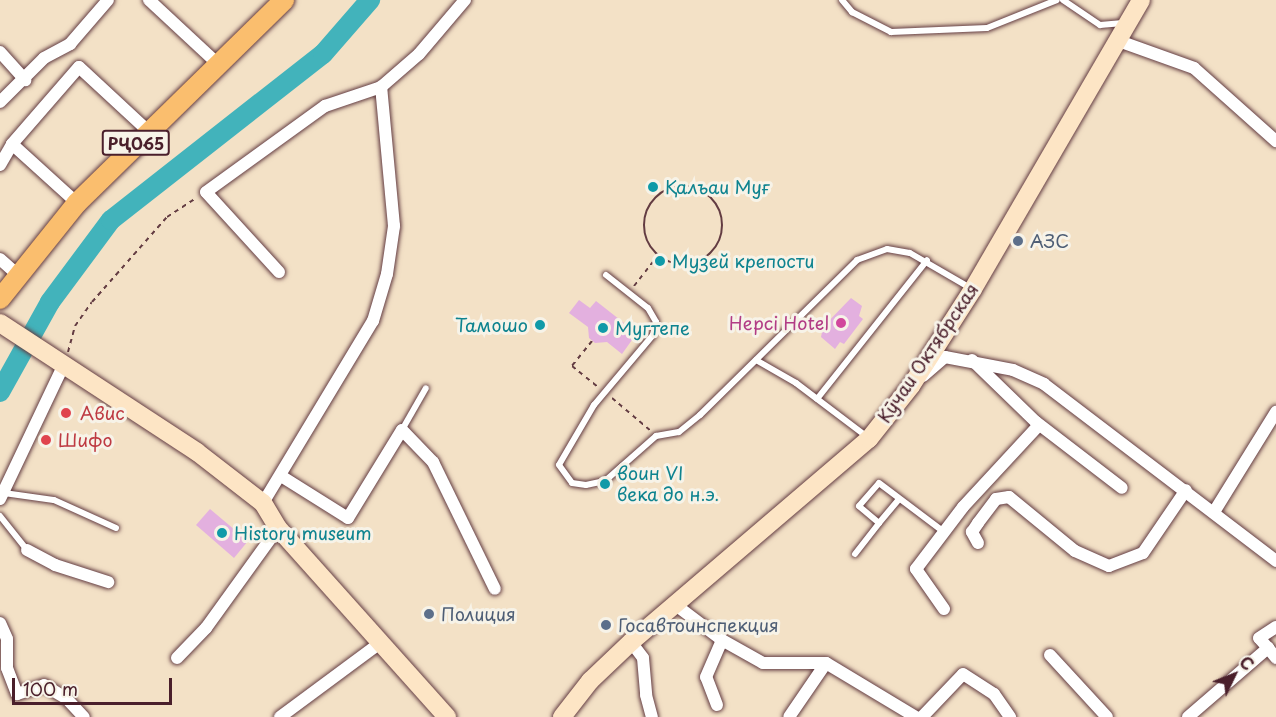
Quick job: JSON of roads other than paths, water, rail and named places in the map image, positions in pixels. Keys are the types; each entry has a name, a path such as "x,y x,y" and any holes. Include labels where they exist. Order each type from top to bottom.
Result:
{"main road":[{"name":"РҶ065","path":"0,299 77,203 284,0"},
{"name":"Кӯчаи Октябрская","path":"562,717 590,681 673,603 869,439 910,386 972,289 1141,0"},
{"path":"0,323 197,452 263,503 278,528 447,717"}],"street":[{"path":"0,102 25,80 44,58 70,44 108,0"},
{"path":"149,0 219,64"},
{"path":"279,272 206,192 325,106 381,87 419,54 465,0"},
{"path":"1116,40 1194,68 1276,141"},
{"path":"0,52 25,80"},
{"path":"0,165 12,144 79,67 148,131"},
{"path":"263,503 373,321 387,274 394,226 381,87"},
{"path":"12,144 77,203"},
{"path":"0,259 18,275"},
{"path":"910,386 945,357 971,359 1013,370 1044,384 1186,490 1276,561"},
{"path":"971,359 1039,425 1122,488"},
{"path":"2,496 64,364"},
{"path":"1214,512 1276,411"},
{"path":"944,609 916,569 944,531 1039,425"},
{"path":"281,476 348,518 402,430 433,462 495,590"},
{"path":"978,543 972,532 978,522 996,499 1009,497 1075,551 1108,566 1143,552 1186,490"},
{"path":"177,658 206,628 278,528"},
{"path":"27,550 55,565 108,582"},
{"path":"673,603 722,640 763,663 826,663 916,717"},
{"path":"0,623 7,639 8,668 17,694 44,685 66,698 84,717"},
{"path":"1188,717 1272,653 1259,638 1276,627"},
{"path":"717,705 705,677 722,640"},
{"path":"631,642 643,658 646,695 652,717"},
{"path":"280,717 380,643"},
{"path":"1050,655 1107,717"},
{"path":"789,717 826,663"},
{"path":"922,717 963,674 994,694 1010,717"}],"lane":[{"path":"842,0 852,12 891,32 987,28 1057,0"},
{"path":"1063,0 1100,25 1127,23"},
{"path":"606,275 648,308 656,322 653,335 604,392 573,436 559,465 572,483 586,485 605,481 656,436 680,432 857,260 887,249 927,260 972,289"},
{"path":"817,399 927,260"},
{"path":"756,360 817,399 869,439"},
{"path":"402,430 426,388"},
{"path":"879,523 859,506 879,483 944,531"},
{"path":"2,496 54,500 117,528"},
{"path":"855,554 899,499"},
{"path":"0,516 27,550"}],"waterway":[{"path":"0,392 50,302 111,220 323,54 370,0"}],"place":[{"name":"Қалъаи Муғ","path":"653,187"},
{"name":"АЗС","path":"1018,241"},
{"name":"Музей крепости","path":"660,261"},
{"name":"Hepci Hotel","path":"841,323"},
{"name":"Тамошо","path":"540,325"},
{"name":"Мугтепе","path":"603,328"},
{"name":"Авис","path":"66,413"},
{"name":"Шифо","path":"46,440"},
{"name":"воин VI века до н.э.","path":"605,484"},
{"name":"History museum","path":"222,533"},
{"name":"Полиция","path":"429,614"},
{"name":"Госавтоинспекция","path":"606,625"}]}
